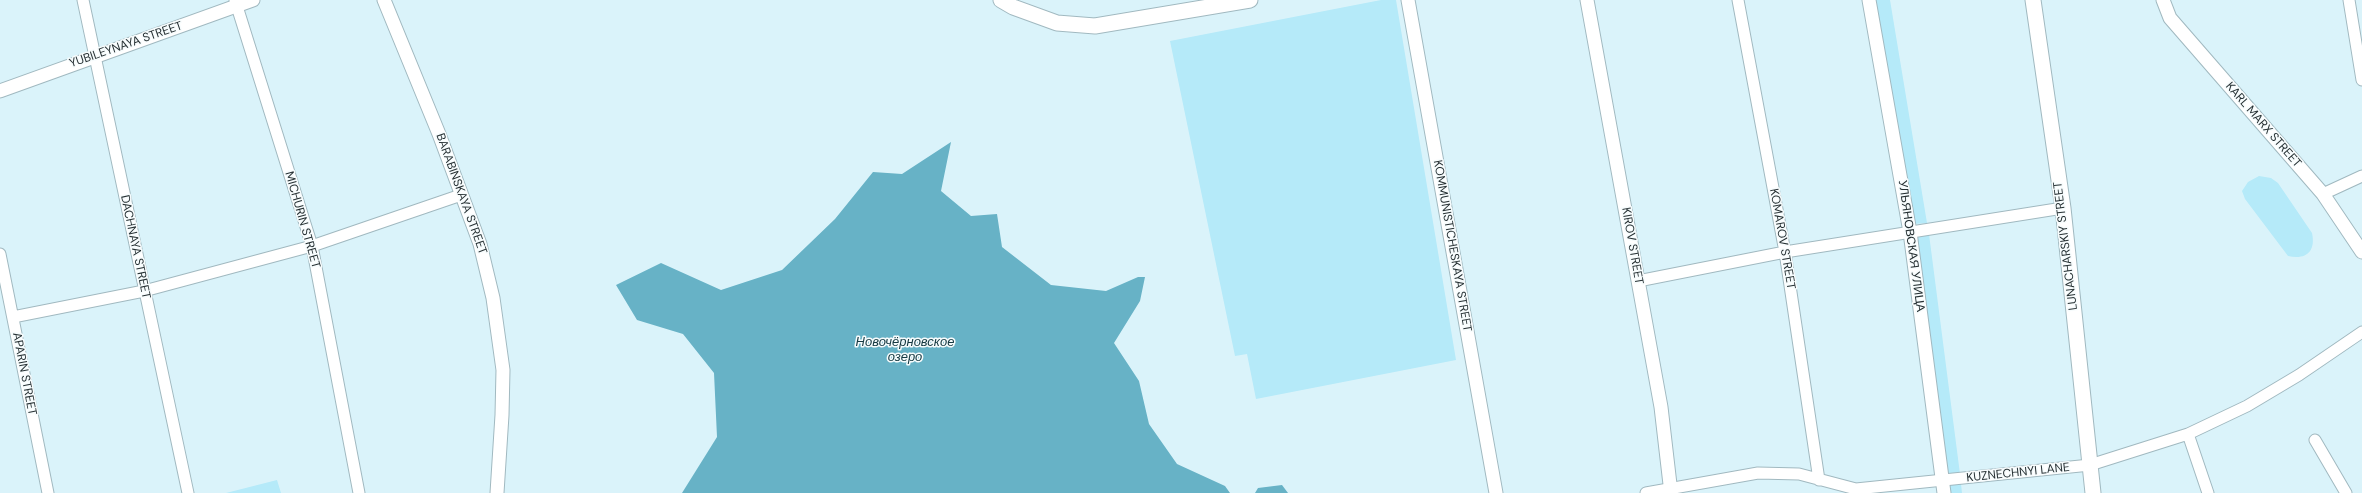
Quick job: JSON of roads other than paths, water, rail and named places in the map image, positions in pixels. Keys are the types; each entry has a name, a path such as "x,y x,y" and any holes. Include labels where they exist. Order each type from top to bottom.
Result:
{"main road":[{"path":"1001,0 1013,7 1057,23 1095,26 1250,0"},
{"name":"LUNACHARSKIY STREET","path":"2033,0 2063,208 2093,493"}],"street":[{"name":"DACHNAYA STREET","path":"83,0 188,493"},
{"name":"YUBILEYNAYA STREET","path":"0,91 236,3 253,0"},
{"name":"BARABINSKAYA STREET","path":"384,0 440,134 461,196 480,244 493,298 503,370 497,493"},
{"name":"KOMMUNISTICHESKAYA STREET","path":"1408,0 1496,493"},
{"name":"KIROV STREET","path":"1587,0 1660,407 1671,491"},
{"name":"KOMAROV STREET","path":"1738,0 1785,252 1819,480"},
{"name":"УЛЬЯНОВСКАЯ УЛИЦА","path":"1869,0 1910,232 1943,487"},
{"name":"KARL MARX STREET","path":"2163,0 2170,18 2323,194 2362,252"},
{"path":"2349,0 2362,80"},
{"name":"MICHURIN STREET","path":"236,3 312,246 359,493"},
{"path":"2323,194 2362,176"},
{"path":"13,317 144,291 312,246 461,196"},
{"path":"1638,281 1785,252 2063,208"},
{"name":"APARIN STREET","path":"0,254 48,493"},
{"name":"KUZNECHNYI LANE","path":"1646,493 1671,491 1696,483 1758,473 1799,474 1856,489 1943,487 2090,465 2188,434 2253,402 2299,375 2362,332"},
{"path":"2188,434 2208,493"},
{"path":"2315,440 2346,493"}],"water":[{"name":"Новочёрновское озеро","path":"951,142 941,191 971,216 997,214 1002,247 1051,285 1106,291 1138,277 1145,277 1140,301 1114,343 1139,381 1149,424 1177,464 1225,486 1230,493 682,493 717,437 714,373 683,334 637,320 616,285 661,263 721,290 782,270 835,219 873,172 902,174"},
{"path":"1282,485 1288,493 1255,493 1258,488"}]}
